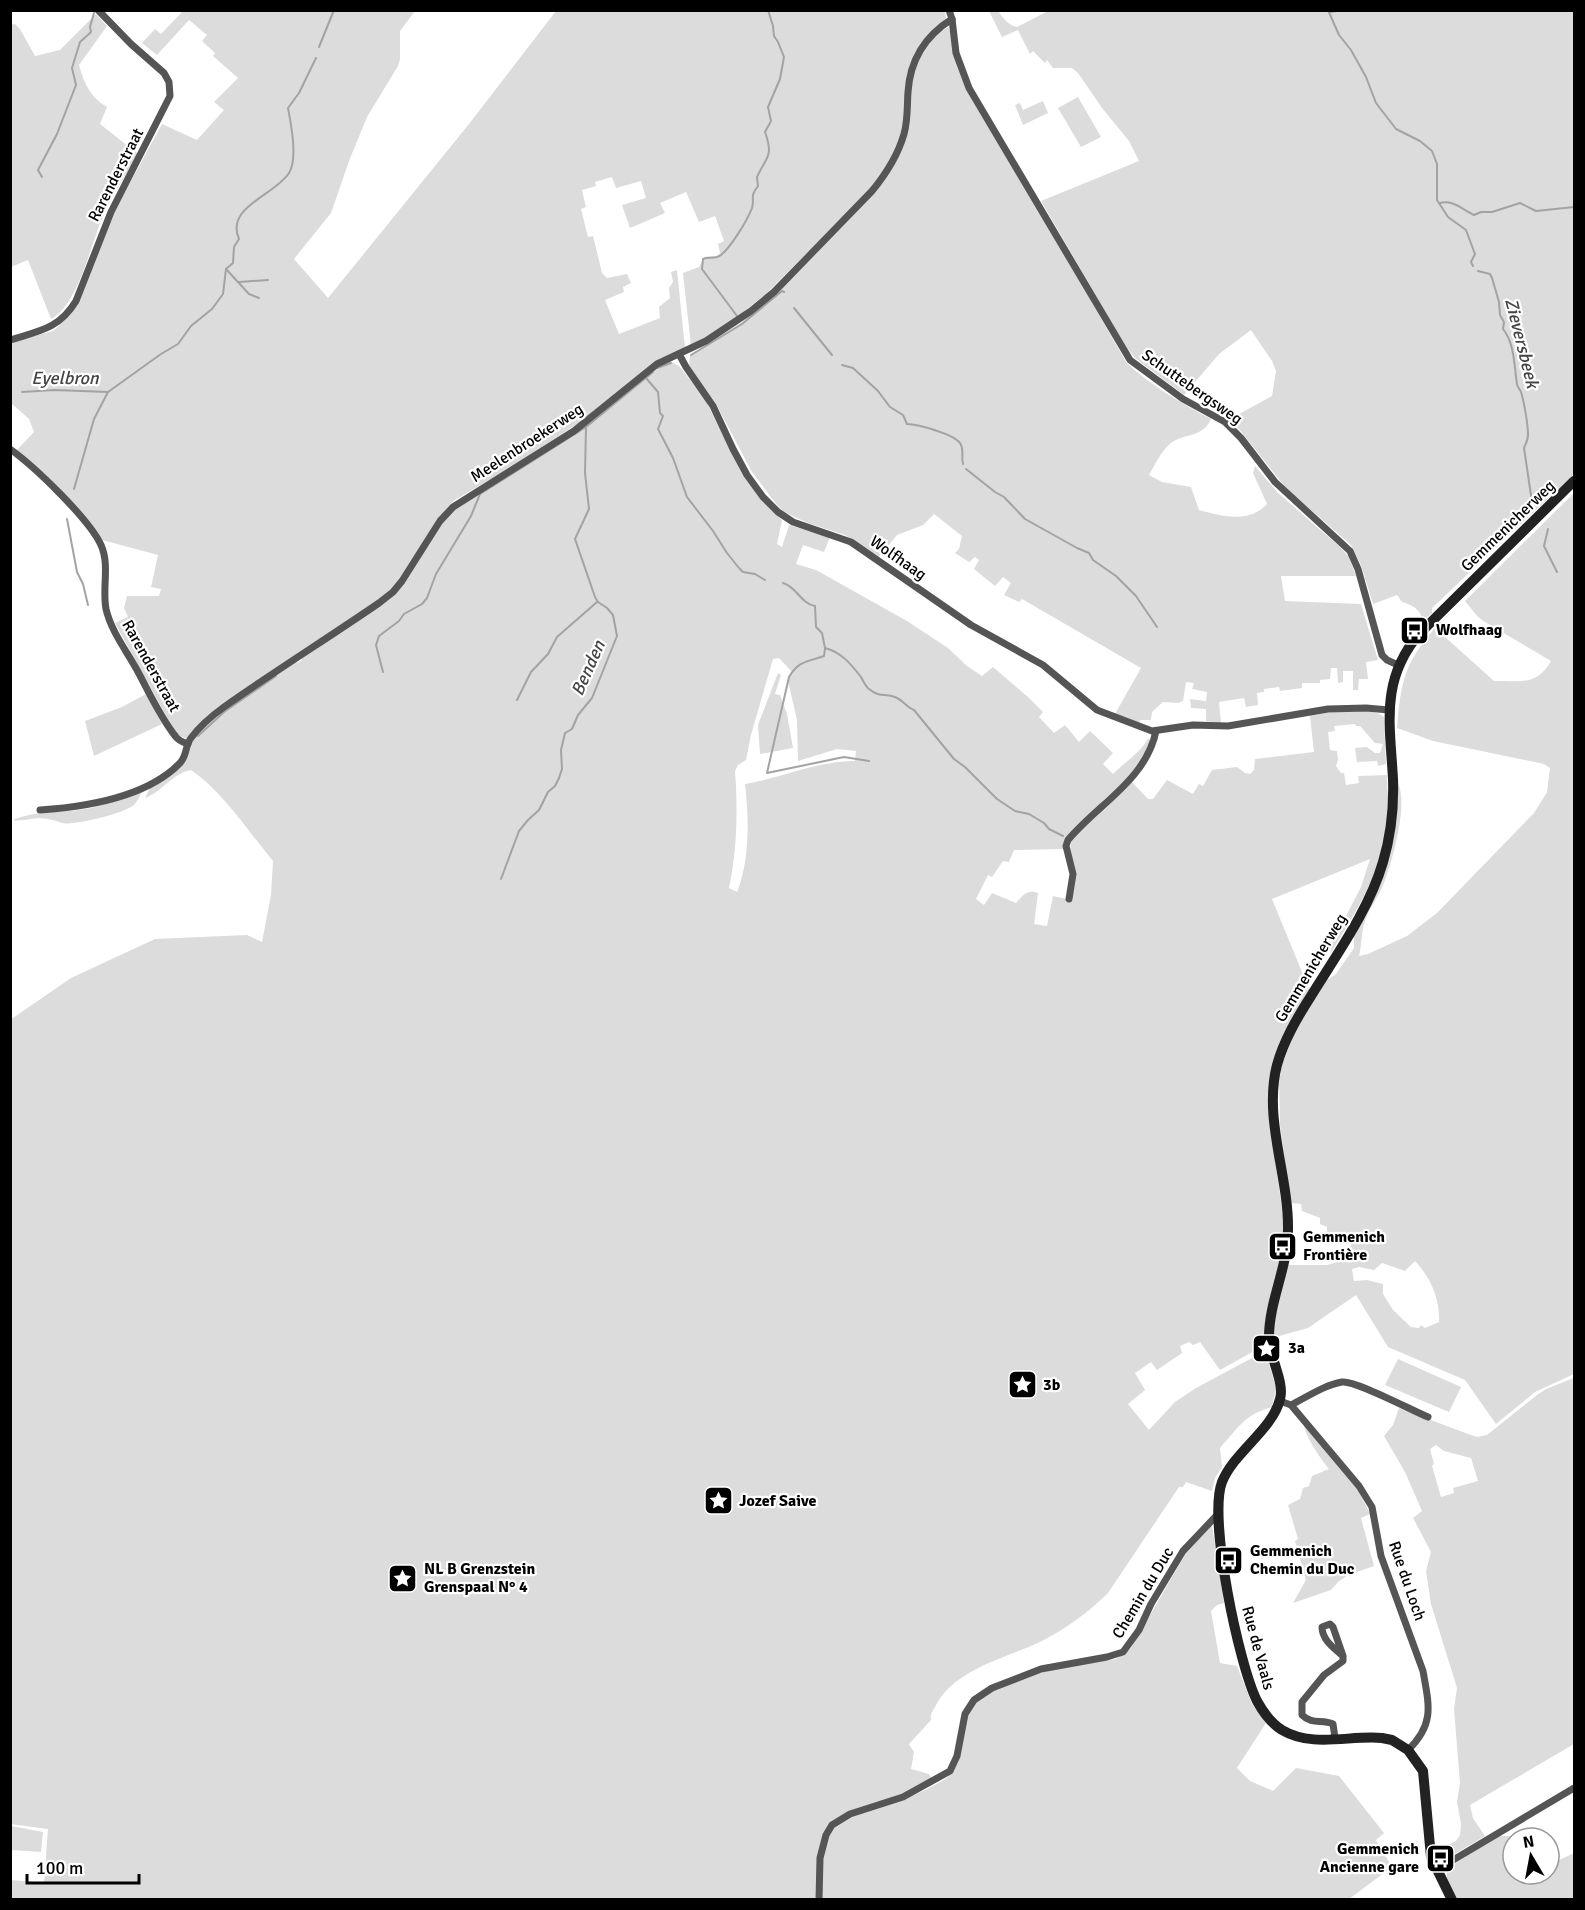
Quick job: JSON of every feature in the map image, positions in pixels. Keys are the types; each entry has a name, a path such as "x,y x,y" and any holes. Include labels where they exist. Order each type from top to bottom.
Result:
{"main road":[{"name":"Gemmenicherweg","path":"1285,1403 1270,1352 1269,1332 1288,1236 1287,1208 1275,1126 1274,1099 1277,1066 1293,1025 1369,899 1382,865 1392,818 1393,782 1389,710 1392,684 1398,665 1409,646 1426,625 1575,482"},
{"name":"Rue de Vaals","path":"1285,1403 1239,1455 1225,1476 1219,1493 1218,1514 1229,1598 1245,1667 1257,1702 1271,1721 1288,1733 1309,1739 1382,1738 1392,1740 1408,1750"},
{"path":"1408,1750 1423,1771 1429,1849 1435,1867 1452,1899"}],"street":[{"name":"Rarenderstraat","path":"10,340 49,328 68,314 76,302 111,212 170,96 169,82 165,73 131,44 98,10"},
{"name":"Schuttebergsweg","path":"949,10 956,53 964,78 1130,360 1183,399 1225,422 1241,438 1275,482 1347,548 1358,569 1382,655 1398,665"},
{"name":"Meelenbroekerweg","path":"40,810 93,805 139,789 158,779 181,762 195,733 222,708 386,597 406,575 445,514 459,502 516,469 574,430 657,364 722,331 763,302 877,184 894,159 904,134 910,75 914,60 929,38 952,19"},
{"name":"Wolfhaag","path":"679,354 713,406 747,475 763,497 778,512 793,522 851,543 971,625 1043,665 1097,710 1142,729 1156,731 1193,725 1228,726 1328,709 1389,710"},
{"name":"Rarenderstraat","path":"10,449 30,465 66,501 98,540 105,563 105,605 116,635 170,729 180,741 188,744"},
{"path":"1069,899 1073,870 1066,846 1068,840 1136,773 1148,756 1156,731"},
{"name":"Rue de Vaals","path":"1285,1403 1345,1382 1363,1386 1428,1417"},
{"name":"Rue du Loch","path":"1285,1403 1359,1486 1372,1507 1381,1556 1424,1671 1427,1689 1428,1722 1418,1740 1408,1750"},
{"name":"Chemin du Duc","path":"819,1899 820,1858 826,1836 832,1825 850,1814 903,1797 950,1771 957,1756 965,1714 974,1700 992,1688 1041,1669 1123,1652 1139,1630 1151,1604 1183,1551 1218,1514"},
{"path":"1335,1738 1333,1724 1330,1722 1314,1723 1306,1720 1302,1715 1302,1702 1324,1675 1341,1663 1342,1656"},
{"path":"1435,1867 1443,1866 1575,1788"}],"shaded area":[{"path":"1050,10 1574,11 1574,474 1432,608 1432,613 1411,632 1409,629 1422,617 1418,611 1402,602 1397,595 1373,604 1361,565 1351,545 1286,488 1239,429 1228,420 1272,396 1276,371 1251,330 1219,354 1184,395 1135,358 1126,347 1041,201 1139,161 1129,141 1078,73 1072,68 1053,68 1047,60 1045,63 1033,51 1030,54 1018,30 1002,37 989,11 998,11 1008,23 1017,27"},
{"path":"183,11 415,11 400,31 398,66 367,117 331,213 294,259 328,298 469,124 556,11 945,11 946,18 919,49 917,59 940,31 949,27 956,62 963,78 1126,362 1166,393 1211,419 1203,429 1167,446 1149,475 1162,482 1191,487 1199,510 1235,517 1252,514 1267,504 1253,473 1255,466 1278,493 1349,557 1356,576 1281,576 1285,601 1361,604 1378,660 1366,662 1368,679 1359,679 1358,690 1353,690 1353,671 1343,671 1343,682 1338,683 1337,668 1331,668 1330,679 1320,680 1320,683 1302,683 1302,688 1280,691 1279,687 1264,689 1264,692 1257,693 1258,705 1246,707 1244,698 1219,702 1221,723 1206,721 1206,709 1191,708 1190,699 1206,701 1207,692 1192,689 1194,683 1186,682 1183,701 1163,702 1152,712 1151,720 1140,720 1139,724 1115,714 1141,668 1022,599 1019,602 1004,595 1011,583 1003,577 995,586 974,569 979,560 975,557 969,562 955,553 959,549 962,536 934,514 923,525 897,535 879,557 845,535 808,523 784,512 752,472 715,402 689,367 690,356 742,322 772,297 826,241 825,235 766,294 724,327 691,346 683,273 699,267 704,257 717,256 720,253 718,244 724,241 715,216 699,222 686,192 660,203 665,213 630,228 622,205 646,198 641,181 616,188 612,177 595,182 596,186 582,190 586,207 581,209 588,237 593,236 602,273 607,278 627,274 631,283 623,287 624,292 605,300 619,334 660,318 659,307 670,298 669,288 673,282 671,272 677,270 685,348 659,359 585,419 505,471 453,501 437,520 409,567 389,593 310,645 187,739 178,735 115,623 128,617 124,608 127,596 159,596 161,589 151,587 158,555 102,540 29,460 17,450 34,432 29,419 11,403 10,342 53,331 73,310 109,221 162,124 197,140 224,110 214,102 238,78 213,56 215,53 202,41 207,35 189,20 157,55 142,43 155,29 161,34"},
{"path":"96,14 107,26 79,65 81,72 92,94 107,107 100,124 138,154 105,211 77,286 61,311 51,319 28,260 11,267 10,25 15,24 20,29 35,56 60,50"},
{"path":"1078,97 1101,137 1081,147 1058,108"},
{"path":"1043,101 1048,113 1023,125 1015,105 1020,103 1023,110"},
{"path":"670,361 679,366 704,397 741,472 763,502 782,520 777,544 782,547 789,525 830,537 824,552 803,545 796,564 816,570 907,621 948,648 967,666 982,676 993,667 1043,712 1039,717 1054,733 1065,725 1079,742 1090,731 1113,753 1103,764 1113,774 1136,754 1148,739 1152,740 1139,767 1074,828 1065,839 1064,849 1014,850 1009,862 1003,861 992,877 988,875 976,899 984,905 992,893 1016,903 1028,892 1038,893 1034,924 1047,926 1053,896 1072,900 1075,869 1070,850 1072,838 1132,782 1148,799 1153,799 1167,780 1193,794 1199,784 1203,786 1212,770 1237,767 1250,774 1254,770 1255,759 1314,752 1310,716 1360,711 1384,717 1386,764 1378,766 1377,761 1357,762 1355,748 1367,747 1375,753 1380,753 1383,744 1375,743 1360,726 1355,724 1334,726 1335,731 1328,732 1330,750 1337,751 1336,766 1341,773 1344,773 1346,785 1359,783 1358,776 1387,775 1388,806 1386,835 1375,871 1359,906 1330,954 1332,943 1361,887 1370,859 1272,899 1309,989 1284,1033 1273,1068 1275,1159 1283,1216 1283,1238 1265,1345 1220,1370 1200,1342 1193,1345 1189,1342 1180,1346 1182,1353 1157,1370 1151,1362 1135,1373 1145,1390 1128,1404 1149,1430 1175,1402 1196,1388 1265,1351 1276,1387 1272,1407 1248,1418 1220,1448 1222,1467 1215,1478 1212,1491 1186,1482 1183,1487 1179,1487 1108,1593 1093,1607 1040,1642 967,1674 943,1694 932,1712 931,1720 909,1744 914,1752 911,1769 929,1774 933,1781 899,1797 860,1809 826,1831 818,1899 11,1899 11,1880 44,1883 48,1829 10,1824 10,1020 71,978 155,939 247,935 262,942 271,895 273,861 235,812 191,770 179,775 145,798 151,785 189,752 194,738 224,711 295,661 298,663 302,660 301,656 388,599 452,510 562,442 659,366","holes":["779,658 792,672 788,681 797,720 798,761 837,749 856,751 855,761 827,764 745,784 746,853 737,892 729,888 736,830 735,771 738,765 746,760 773,659"]},
{"path":"1574,493 1574,1374 1535,1392 1496,1424 1465,1380 1388,1347 1356,1295 1308,1328 1272,1338 1277,1297 1287,1265 1327,1265 1351,1258 1351,1243 1327,1237 1327,1227 1320,1224 1320,1218 1302,1211 1301,1204 1290,1203 1280,1124 1279,1082 1282,1065 1293,1036 1323,983 1336,974 1354,948 1354,934 1373,901 1398,784 1401,806 1398,836 1386,878 1365,921 1359,956 1407,936 1437,913 1534,813 1547,792 1550,768 1544,764 1433,741 1397,728 1400,698 1410,663 1435,628 1494,681 1520,681 1533,678 1540,675 1551,661 1485,622 1465,601","holes":["1415,1261 1433,1289 1439,1313 1439,1322 1425,1328 1421,1325 1419,1328 1411,1327 1393,1310 1383,1294 1383,1284 1367,1280 1354,1281 1352,1269 1359,1267 1374,1270 1382,1263 1405,1271"]},
{"path":"778,673 781,675 775,694 780,695 787,714 793,748 760,754 758,725"},
{"path":"146,694 162,724 94,756 85,721 122,707"},
{"path":"143,788 134,805 121,812 99,818 77,823 62,823 40,818 13,820 33,814 95,807"},
{"path":"1398,1359 1461,1387 1449,1412 1385,1385"},
{"path":"1574,1378 1574,1744 1470,1805 1473,1818 1485,1836 1448,1858 1439,1855 1437,1850 1456,1841 1460,1835 1461,1824 1457,1802 1460,1783 1454,1709 1457,1688 1431,1604 1426,1571 1431,1552 1413,1518 1422,1511 1405,1472 1384,1436 1393,1425 1399,1408 1477,1437 1487,1435 1546,1389","holes":["1436,1445 1444,1451 1471,1458 1478,1481 1453,1488 1454,1493 1441,1497 1432,1466 1434,1464 1430,1449"]},
{"path":"1304,1422 1358,1490 1370,1514 1361,1518 1374,1566 1348,1575 1331,1590 1293,1603 1306,1580 1288,1505 1300,1499 1303,1488 1309,1486 1312,1476 1329,1469 1309,1439"},
{"path":"1212,1525 1224,1603 1217,1605 1211,1611 1220,1663 1237,1666 1252,1704 1266,1723 1237,1768 1250,1781 1273,1791 1296,1768 1339,1776 1384,1833 1376,1840 1392,1867 1349,1899 820,1900 822,1854 826,1837 836,1825 853,1814 908,1797 945,1779 956,1766 962,1750 967,1716 975,1702 990,1691 1032,1675 1116,1659 1124,1654 1131,1648 1186,1553"},
{"path":"11,1826 43,1832 41,1852 11,1850"},
{"path":"1501,1836 1501,1886 1561,1886 1561,1859 1574,1853 1574,1899 1455,1899 1447,1880 1448,1868"}],"waterway":[{"path":"319,47 334,10"},
{"path":"737,316 702,269 703,259 721,255 738,233 752,208 753,195 758,186 757,177 768,156 769,147 765,132 771,121 768,107 780,79 784,57 774,36 768,10"},
{"name":"Zieversbeek","path":"1328,10 1339,35 1351,50 1366,77 1376,103 1396,129 1420,141 1432,151 1437,164 1437,200 1448,217 1466,230 1475,254 1471,262 1473,266"},
{"path":"1331,12 1342,10"},
{"path":"42,177 38,170 57,134 76,85 72,68 80,42 91,32 94,13"},
{"path":"74,489 94,419 108,392 178,344 191,326 212,309 223,294 226,269 233,263 234,247 239,239 237,228 239,218 253,203 282,181 292,167 293,141 288,108 299,93 316,58"},
{"path":"1440,203 1449,202 1474,215 1520,203 1536,211 1574,207"},
{"path":"226,269 249,294 259,298"},
{"name":"Zieversbeek","path":"1478,271 1490,274 1492,278 1500,315 1504,322 1503,329 1512,348 1517,385 1521,392 1527,419 1528,437 1524,448 1532,502"},
{"path":"239,282 268,280"},
{"path":"691,355 742,324 782,291 784,292"},
{"path":"794,308 832,355"},
{"path":"657,368 671,363"},
{"path":"842,365 853,368 878,391 890,407 903,415 907,424 937,431 958,441 962,447 963,464"},
{"path":"383,672 376,645 379,636 427,598 436,574 471,516 480,494 586,427 653,372"},
{"path":"646,378 658,392 660,413 663,416 658,429 673,458 687,497 739,568 743,572 755,574 765,580"},
{"name":"Eyelbron","path":"22,392 54,390 108,392"},
{"name":"Benden","path":"501,879 519,831 539,810 548,792 559,778 565,733 572,729 578,715 592,698 617,636 613,615 595,597 575,539 589,509 585,473 586,427"},
{"path":"966,469 1004,497 1025,519 1089,553 1093,560 1116,576 1136,596 1157,627"},
{"path":"67,519 77,572 83,584 88,605"},
{"name":"Zieversbeek","path":"1548,529 1544,546 1557,572"},
{"path":"783,583 792,588 806,602 815,606 816,627 822,633 825,648 845,659 868,688 876,693 898,698 914,710 954,759 997,799 1015,811 1029,814 1063,836"},
{"path":"517,700 531,672 548,654 557,637 597,602"},
{"path":"825,649 824,656 800,664 789,677 767,773 844,757 869,761"},
{"path":"198,736 224,712 276,676"}],"place":[{"name":"Wolfhaag","path":"1415,630"},
{"name":"Gemmenich Frontière","path":"1282,1246"},
{"name":"3a","path":"1267,1348"},
{"name":"3b","path":"1022,1385"},
{"name":"Jozef Saive","path":"718,1501"},
{"name":"Gemmenich Chemin du Duc","path":"1229,1560"},
{"name":"NL B Grenzstein Grenspaal N° 4","path":"403,1578"},
{"name":"Gemmenich Ancienne gare","path":"1440,1858"}]}
